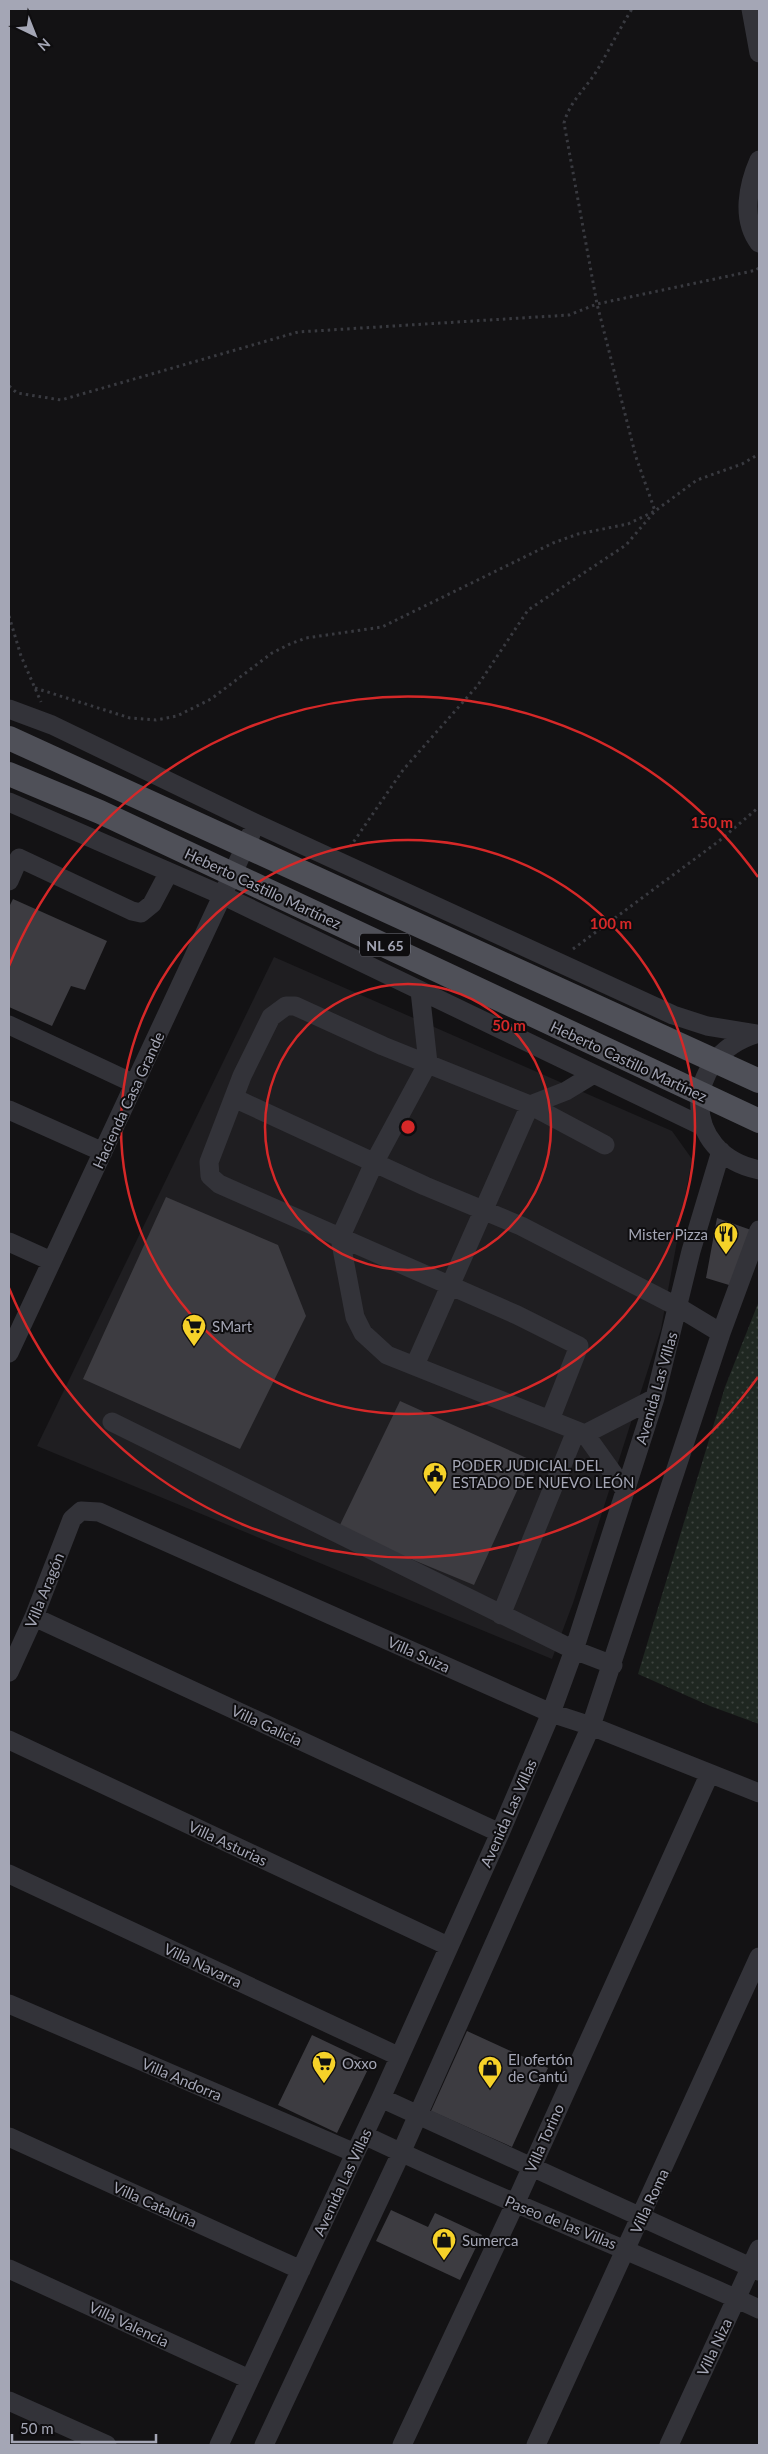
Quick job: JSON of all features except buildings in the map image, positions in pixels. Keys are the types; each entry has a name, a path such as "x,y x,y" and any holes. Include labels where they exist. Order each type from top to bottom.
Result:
{"main road":[{"name":"Heberto Castillo Martínez","path":"9,738 759,1081"},
{"name":"Heberto Castillo Martínez","path":"9,774 100,812 233,873 759,1121"}],"street":[{"path":"754,13 759,53"},
{"path":"759,160 748,190 748,204 754,232 759,243"},
{"path":"9,709 52,725 255,823 672,1015 707,1026 758,1034"},
{"path":"9,802 224,896 704,1127"},
{"name":"Hacienda Casa Grande","path":"9,1353 224,896 255,823"},
{"path":"9,881 19,858 132,911 141,913 152,904 169,872"},
{"path":"420,991 428,1063 374,1163 340,1238 349,1295 355,1317 363,1332 387,1355 580,1432 625,1490"},
{"path":"550,1420 579,1346 517,1315 340,1238 297,1216 219,1184 210,1176 209,1162 234,1098 271,1017 286,1006 295,1006 530,1105 605,1145"},
{"path":"9,1025 135,1084"},
{"path":"758,1034 733,1044 714,1060 705,1076 700,1094 700,1106 704,1127 721,1151 759,1170"},
{"path":"415,1365 449,1286 485,1211 530,1105 566,1091 594,1074"},
{"path":"234,1098 374,1163 520,1226 678,1307 721,1333"},
{"path":"9,1110 103,1152"},
{"name":"Avenida Las Villas","path":"219,2445 381,2098 398,2056 500,1833 551,1713 574,1650 655,1398 690,1251 721,1151"},
{"path":"264,2445 401,2153 591,1726 613,1665 721,1333 759,1230"},
{"path":"9,1242 51,1261"},
{"path":"501,1615 580,1432 655,1398"},
{"path":"112,1422 501,1615 574,1650 613,1665"},
{"name":"Villa Aragón","path":"9,1672 34,1617 72,1519 81,1511"},
{"name":"Villa Suiza","path":"81,1511 99,1512 551,1713 591,1726 709,1775 759,1793"},
{"name":"Villa Galicia","path":"34,1617 500,1833"},
{"name":"Villa Asturias","path":"9,1740 448,1946"},
{"name":"Villa Torino","path":"402,2445 515,2204 709,1775"},
{"name":"Villa Navarra","path":"9,1874 398,2056"},
{"name":"Villa Roma","path":"536,2445 642,2217 759,1957"},
{"name":"Villa Andorra","path":"9,2004 356,2153"},
{"path":"381,2098 755,2269"},
{"name":"Paseo de las Villas","path":"364,2135 515,2204 627,2249 759,2309"},
{"name":"Villa Cataluña","path":"9,2137 301,2270"},
{"name":"Villa Niza","path":"669,2445 737,2299 755,2269 759,2249"},
{"name":"Villa Valencia","path":"9,2269 249,2379"},
{"path":"9,2401 107,2445"}],"path":[{"path":"632,9 596,73 573,101 564,123 597,304 636,456 655,511"},
{"path":"9,386 17,392 61,400 298,332 569,315 597,304 757,270 759,267"},
{"path":"35,688 130,718 156,720 177,716 211,699 272,653 290,644 306,638 382,627 553,543 578,534 628,524 655,511 697,480 742,464 759,454"},
{"path":"340,861 403,770 478,685 528,610 626,544 655,511"},
{"path":"9,616 21,656 52,725"},
{"path":"555,962 719,841 759,806"}],"shaded area":[{"name":"SMart","path":"274,957 672,1131 692,1159 661,1329 573,1603 552,1659 37,1446"},
{"path":"759,1301 759,1724 710,1706 638,1674 725,1387"}],"place":[{"name":"Mister Pizza","path":"726,1255"},
{"name":"SMart","path":"194,1347"},
{"name":"PODER JUDICIAL DEL ESTADO DE NUEVO LEÓN","path":"435,1495"},
{"name":"Oxxo","path":"324,2084"},
{"name":"El ofertón de Cantú","path":"490,2089"},
{"name":"Sumerca","path":"444,2261"}]}
